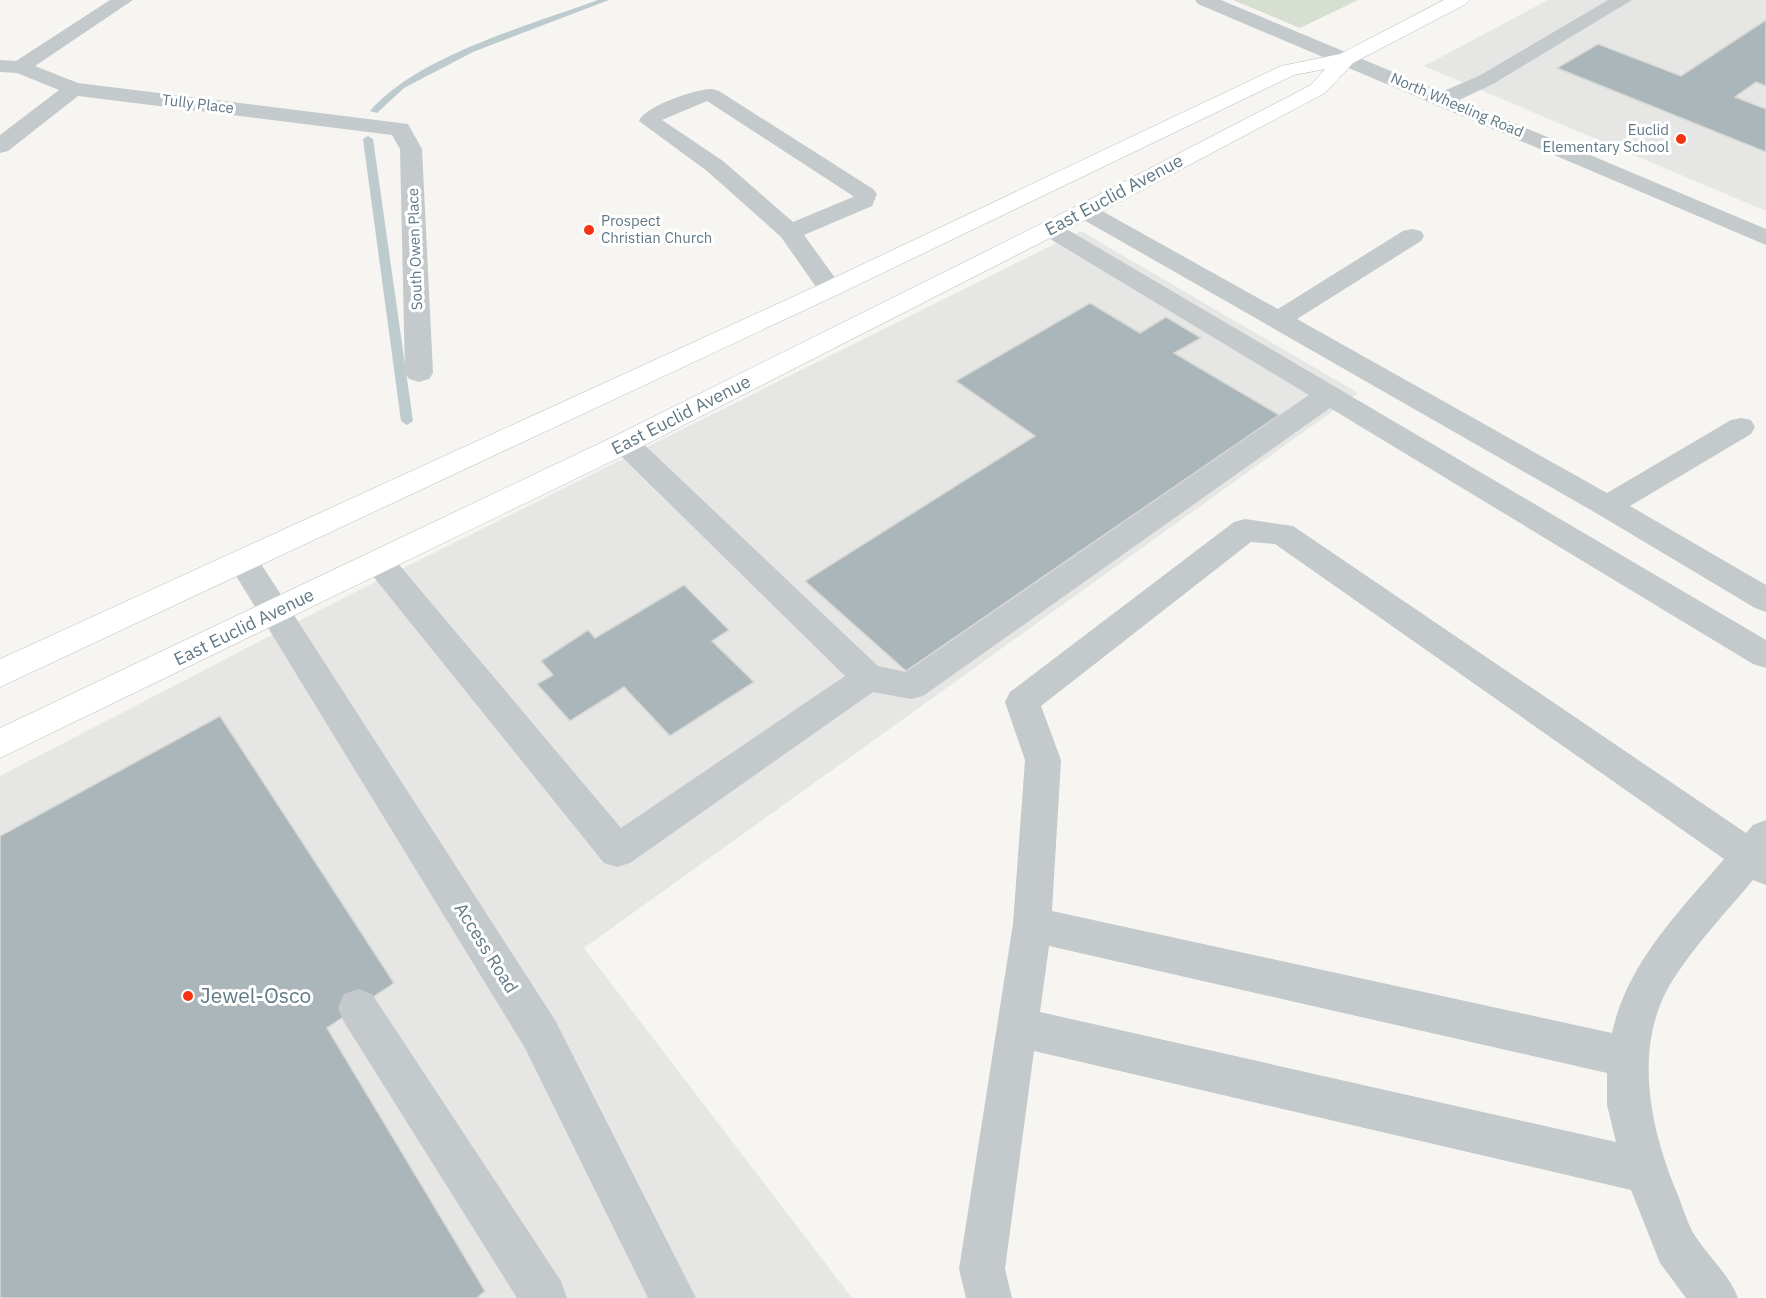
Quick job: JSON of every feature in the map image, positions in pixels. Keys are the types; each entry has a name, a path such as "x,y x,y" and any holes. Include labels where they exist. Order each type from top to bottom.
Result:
{"main road":[{"name":"East Euclid Avenue","path":"0,674 830,289 1288,70 1346,58 1459,0"},
{"name":"East Euclid Avenue","path":"0,744 625,443 1086,211 1318,89 1346,58"}],"street":[{"path":"10,67 123,0"},
{"name":"North Wheeling Road","path":"1205,0 1443,99 1766,238"},
{"path":"1443,99 1486,80 1622,0"},
{"name":"Tully Place","path":"10,67 74,89 400,129"},
{"path":"0,146 74,89"},
{"path":"790,232 864,201 865,194 712,95 704,95 652,116 650,121 715,166 790,232 830,289"},
{"name":"South Owen Place","path":"400,129 411,149 419,373"},
{"path":"1086,211 1276,321 1607,506 1766,600"},
{"path":"1050,229 1765,655"},
{"path":"1276,321 1412,236"},
{"path":"625,443 868,678 912,686 1329,395"},
{"path":"1607,506 1741,427"},
{"path":"989,1298 982,1269 1032,924 1043,760 1022,702 1245,530 1282,534 1760,853 1661,963 1637,1011 1628,1057 1628,1105 1646,1171 1676,1246 1715,1298"},
{"name":"Access Road","path":"243,561 540,1034 673,1298"},
{"path":"379,562 617,851 868,678"},
{"path":"1032,924 1628,1057"},
{"path":"358,1008 544,1298"},
{"path":"1018,1027 1646,1171"}],"shaded area":[{"path":"1233,0 1358,0 1300,28"},
{"name":"Euclid Elementary School","path":"1548,0 1766,0 1766,211 1424,66"},
{"path":"1081,231 1358,393 584,948 852,1298 0,1298 0,776 353,593"}],"building":[{"path":"1766,20 1766,86 1756,82 1735,97 1766,109 1766,152 1557,68 1598,44 1681,76"},
{"path":"1090,303 1140,333 1166,317 1201,338 1174,353 1279,415 906,671 805,581 1035,436 956,381"},
{"path":"684,585 729,630 712,641 754,682 670,736 624,687 570,721 537,684 553,675 541,661 588,630 595,638"},
{"name":"Jewel-Osco","path":"220,716 394,983 327,1028 485,1291 477,1298 0,1298 0,836"}],"waterway":[{"path":"374,111 401,86 470,50 605,0"},
{"path":"368,139 407,421"}],"place":[{"name":"Euclid Elementary School","path":"1681,139"},
{"name":"Prospect Christian Church","path":"589,230"},
{"name":"Jewel-Osco","path":"188,996"}]}
